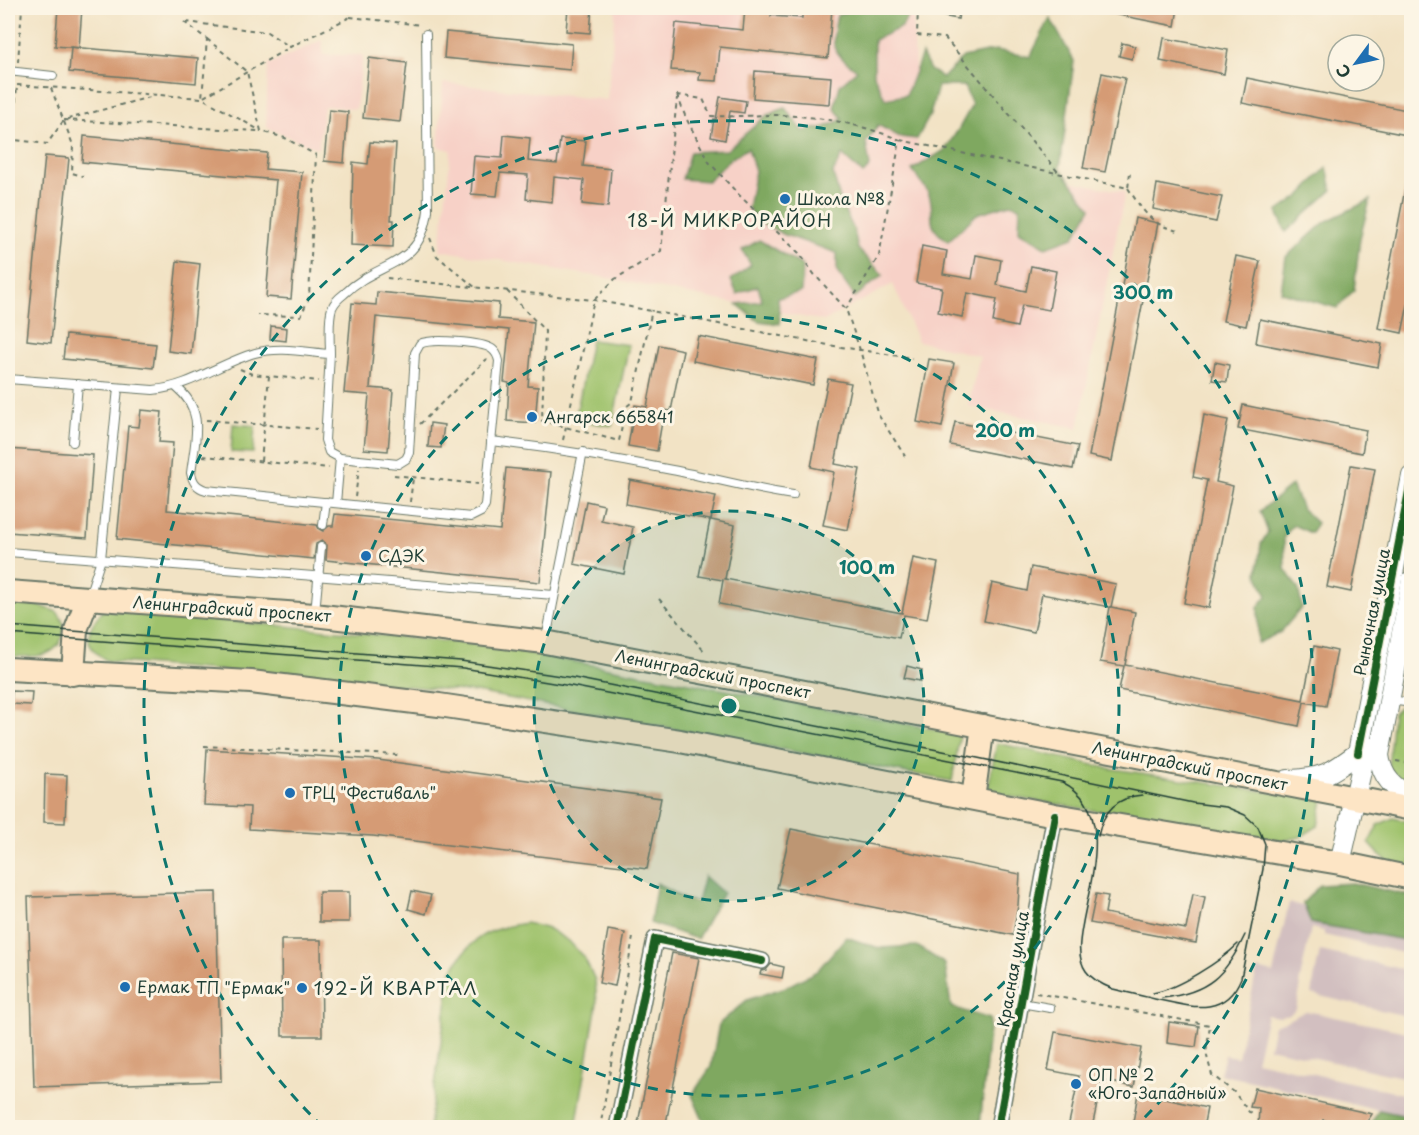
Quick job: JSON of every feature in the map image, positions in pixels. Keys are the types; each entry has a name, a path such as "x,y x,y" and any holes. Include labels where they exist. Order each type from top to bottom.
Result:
{"main road":[{"name":"Ленинградский проспект","path":"8,592 314,615 545,642 1412,809"},
{"path":"73,674 76,630 88,598"},
{"path":"8,669 251,682 439,705 680,741 1055,815 1340,863 1412,878"},
{"path":"973,798 983,726"}],"street":[{"name":"Рыночная улица","path":"1340,863 1411,483"},
{"name":"Рыночная улица","path":"1412,580 1381,741 1380,757 1385,776 1392,786 1412,798"},
{"path":"1265,781 1323,776 1335,771 1381,741"},
{"name":"Красная улица","path":"998,1128 1055,815"},
{"path":"617,1128 655,939 762,961"}],"lane":[{"path":"176,387 192,403 196,419 191,472 192,479 200,488 471,517 481,512 485,505 499,361 495,351 486,346 431,340 420,344 415,353 409,453 402,462 398,464 340,458 333,456 326,447 332,309 348,289 410,253 420,241 426,226 428,211 426,29"},
{"path":"8,71 53,76"},
{"path":"8,379 153,390 176,387 254,353 288,350 330,354"},
{"path":"73,442 78,384"},
{"path":"88,598 101,559 118,388"},
{"path":"491,441 561,448 758,490 793,495"},
{"path":"545,642 583,452"},
{"path":"336,503 340,458"},
{"path":"323,525 326,502"},
{"path":"314,615 321,546"},
{"path":"8,552 554,595"},
{"path":"1389,700 1412,703"},
{"path":"1021,1003 1050,1008"}],"path":[{"path":"8,210 22,8"},
{"path":"350,8 350,17"},
{"path":"918,8 917,35 945,38 1060,174"},
{"path":"202,98 290,47 350,17 426,29"},
{"path":"261,131 247,72 184,22 267,32 290,47"},
{"path":"202,98 207,39"},
{"path":"17,85 202,98 261,131 285,138 316,155 309,297 301,316 257,315"},
{"path":"51,88 73,145 72,173 82,176"},
{"path":"8,139 47,144 64,120 156,95"},
{"path":"677,95 703,99 711,116 776,115 827,119 879,131 900,140 1128,188"},
{"path":"561,448 594,300 615,279 661,251 677,95"},
{"path":"677,95 709,162 738,194 800,253 814,273 846,309 879,416 904,456"},
{"path":"64,120 261,131"},
{"path":"846,309 879,255 900,140"},
{"path":"1130,173 1128,188 1144,214 1165,228 1178,231"},
{"path":"426,226 437,256 476,288"},
{"path":"369,276 594,300 912,358"},
{"path":"507,291 545,331 542,421 619,441 626,407 632,402 652,310"},
{"path":"410,434 495,351"},
{"path":"229,364 252,374 328,381"},
{"path":"261,461 269,376"},
{"path":"196,419 326,430"},
{"path":"354,505 361,460"},
{"path":"409,511 413,477"},
{"path":"659,599 705,652"},
{"path":"204,746 398,755"},
{"path":"1390,760 1412,764"},
{"path":"600,1128 633,937"},
{"path":"1033,992 1210,1025 1206,1053 1212,1074 1234,1092 1249,1112 1255,1113"}],"shaded area":[{"path":"616,8 913,8 918,151 1125,192 1078,428 968,406 980,356 918,341 893,284 824,321 608,278 440,250 451,150 438,147 443,83 607,100"},
{"path":"322,40 323,55 363,55 356,109 324,106 318,149 266,127 268,65"},
{"path":"1289,903 1411,930 1411,955 1324,935 1324,931 1311,928 1296,1009 1289,1015 1279,1017 1267,1015 1256,1061 1411,1096 1411,1117 1220,1074 1225,1055 1238,1057 1257,969 1273,973"},
{"path":"1320,951 1411,971 1411,1017 1311,994"},
{"path":"1306,1011 1411,1033 1411,1079 1269,1048 1274,1025"}],"green space":[{"path":"860,8 912,8 902,27 874,40 874,75 885,99 906,95 922,54 930,70 943,78 963,57 996,50 1030,57 1050,18 1074,61 1060,168 1091,208 1074,237 1046,247 1019,231 1020,207 1010,204 977,214 948,241 935,230 929,195 912,170 945,150 958,130 972,105 964,86 938,86 930,115 917,139 900,137 878,125 866,142 870,167 863,174 842,155 833,173 841,203 854,230 858,249 883,275 855,297 837,272 837,253 785,235 758,222 748,208 755,171 748,148 730,159 708,181 682,179 690,152 727,150 767,115 785,108 803,131 825,127 843,119 834,108 840,85 857,70 837,52 834,41 835,25 837,15"},
{"path":"1327,167 1332,190 1286,232 1277,212 1300,196"},
{"path":"1370,200 1360,238 1354,290 1337,308 1281,292 1286,257 1325,222"},
{"path":"759,240 803,266 801,292 778,298 780,324 758,321 737,304 762,301 758,286 737,294 731,280 751,265 742,250"},
{"path":"591,340 629,345 612,426 575,420"},
{"path":"233,424 255,426 253,453 231,452"},
{"path":"1292,485 1302,509 1317,523 1311,533 1293,525 1284,537 1285,569 1298,588 1302,607 1281,632 1258,643 1258,607 1267,596 1257,574 1261,544 1268,532 1260,511"},
{"path":"8,604 38,605 57,612 64,627 58,645 53,650 39,656 8,656"},
{"path":"104,609 485,645 960,734 952,781 476,692 108,661 93,649 89,637 93,623"},
{"path":"1400,706 1411,708 1411,787 1400,781 1388,768 1393,713"},
{"path":"997,743 1107,768 1323,800 1318,826 1300,837 1282,841 987,793"},
{"path":"1393,818 1411,822 1411,868 1387,860 1369,843 1378,825"},
{"path":"704,876 723,893 697,939 650,923 657,883 685,900 697,902"},
{"path":"1353,883 1411,896 1411,941 1311,923 1303,903 1320,885"},
{"path":"526,923 549,929 569,941 585,959 595,980 597,1003 576,1127 429,1127 451,972 466,950 481,937 500,928"},
{"path":"846,937 879,948 917,946 945,964 951,1007 990,1019 980,1127 949,1127 946,1122 925,1128 706,1127 692,1095 711,1067 719,1024 747,1000 786,987 817,971"},
{"path":"1379,1110 1411,1117 1411,1127 1368,1127"}],"building":[{"path":"58,8 82,8 79,48 55,46"},
{"path":"568,8 592,8 590,33 566,31"},
{"path":"745,8 772,8 771,16 802,18 802,8 832,8 828,58 720,47 717,81 699,80 700,72 671,70 676,23 743,30"},
{"path":"927,8 960,8 958,19 926,13"},
{"path":"1108,8 1178,8 1175,26 1108,13"},
{"path":"446,32 572,44 570,70 444,58"},
{"path":"1164,38 1228,50 1224,74 1160,61"},
{"path":"1122,43 1135,46 1132,59 1119,56"},
{"path":"71,47 198,58 196,83 69,72"},
{"path":"369,58 407,63 400,122 363,118"},
{"path":"755,71 831,77 829,104 753,98"},
{"path":"1102,73 1125,78 1105,172 1083,168"},
{"path":"1247,78 1412,111 1412,136 1242,103"},
{"path":"720,97 746,101 744,113 730,111 725,140 711,137"},
{"path":"329,110 348,112 344,163 324,161"},
{"path":"504,135 530,138 528,161 557,164 560,139 586,141 583,166 611,169 608,207 582,204 584,180 554,177 552,202 526,199 528,175 500,173 497,196 471,194 474,156 502,158"},
{"path":"84,136 267,153 265,169 302,172 291,299 266,297 276,180 82,162"},
{"path":"370,142 396,144 391,220 394,220 393,247 351,245 353,162 368,164"},
{"path":"45,156 69,158 51,343 27,340"},
{"path":"1157,184 1222,197 1216,222 1153,209"},
{"path":"1406,184 1412,184 1412,286 1402,333 1378,328"},
{"path":"1135,218 1158,223 1112,461 1089,456"},
{"path":"922,246 947,251 943,274 972,279 976,255 1001,260 997,285 1026,291 1031,266 1056,271 1049,310 1022,305 1017,327 993,322 997,299 967,293 962,317 938,312 942,288 916,283"},
{"path":"1236,256 1260,261 1246,326 1223,321"},
{"path":"177,261 200,264 191,354 168,351"},
{"path":"377,292 499,303 498,319 534,322 528,386 538,387 535,423 507,421 509,383 504,382 509,330 376,317 370,388 393,390 388,451 364,449 369,395 344,393 352,303 376,305"},
{"path":"1260,319 1382,344 1378,367 1256,343"},
{"path":"271,326 287,328 286,341 270,339"},
{"path":"66,335 156,344 153,368 63,359"},
{"path":"698,336 818,360 813,385 693,361"},
{"path":"659,345 683,350 671,411 664,410 657,451 628,446 635,405 647,407"},
{"path":"929,359 954,363 942,427 917,422"},
{"path":"1215,362 1229,365 1227,382 1212,380"},
{"path":"828,379 851,383 835,464 860,469 848,530 823,525 834,472 811,467"},
{"path":"1243,405 1366,430 1362,453 1238,429"},
{"path":"141,410 162,412 159,442 173,443 167,510 317,525 323,531 333,526 335,514 500,530 506,468 551,472 540,582 326,560 327,545 322,541 316,544 314,559 117,539 128,426 139,427"},
{"path":"1204,415 1228,420 1216,482 1233,486 1209,608 1184,603 1207,480 1193,477"},
{"path":"955,422 1078,446 1073,469 950,445"},
{"path":"430,423 444,425 441,448 428,447"},
{"path":"8,449 93,455 87,538 8,532"},
{"path":"1351,465 1375,469 1351,592 1327,587"},
{"path":"630,480 716,496 711,520 735,525 725,579 902,613 913,558 938,563 927,619 904,615 899,638 719,604 723,580 699,576 710,520 626,504"},
{"path":"586,501 604,505 601,520 633,527 624,574 574,564"},
{"path":"1031,567 1116,584 1111,607 1135,612 1125,665 1303,700 1314,646 1337,651 1326,706 1304,702 1299,726 1119,690 1124,666 1100,662 1110,607 1042,594 1034,632 984,621 992,583 1027,591"},
{"path":"907,666 922,670 920,681 904,678"},
{"path":"12,691 32,692 31,705 11,704"},
{"path":"207,749 378,760 661,798 647,869 373,836 249,829 250,807 204,805"},
{"path":"45,774 67,775 65,823 44,822"},
{"path":"791,829 1020,874 1013,935 777,888"},
{"path":"412,891 431,895 426,914 408,909"},
{"name":"Ермак","path":"216,892 221,1081 34,1087 28,897"},
{"path":"319,892 349,892 349,922 319,922"},
{"path":"1096,894 1108,896 1105,913 1186,929 1193,894 1205,897 1196,943 1090,923"},
{"path":"608,930 625,933 615,986 599,983"},
{"name":"ТП \"Ермак\"","path":"281,940 321,940 322,1036 282,1036"},
{"path":"672,953 699,958 665,1128 637,1128"},
{"path":"771,964 784,967 782,978 760,974"},
{"path":"1169,1022 1199,1026 1196,1047 1167,1043"},
{"path":"1055,1032 1141,1048 1134,1087 1102,1080 1092,1128 1068,1128 1079,1076 1048,1070"},
{"path":"1255,1088 1372,1114 1363,1128 1323,1120 1322,1128 1258,1128 1259,1108 1250,1107"},
{"path":"1138,1093 1207,1108 1203,1128 1132,1128"}],"tram line":[{"path":"8,626 461,661 574,678 1193,803 1226,807 1245,815 1258,827 1265,844 1263,869 1241,978 1226,999 1217,1004 1195,1006 1171,1003 1113,989 1088,974 1081,959 1080,947 1094,865 1094,826 1089,808 1078,793 1062,782 571,686 463,668 8,634"},
{"path":"1098,836 1103,819 1112,807 1125,799 1142,795"},
{"path":"1162,998 1192,992 1214,980 1230,961 1245,935"},
{"path":"1153,993 1174,986 1198,973 1238,944"}],"cycle path":[{"path":"1358,753 1412,476"},
{"path":"998,1128 1055,815"},
{"path":"617,1128 655,939 762,961"}],"place":[{"name":"Школа №8","path":"785,199"},
{"name":"Ангарск 665841","path":"532,417"},
{"name":"СДЭК","path":"366,556"},
{"name":"ТРЦ \"Фестиваль\"","path":"290,793"},
{"name":"Ермак","path":"125,987"},
{"name":"ТП \"Ермак\"","path":"302,988"},
{"name":"ОП № 2 «Юго-Западный»","path":"1076,1084"}],"district":[{"name":"18-Й МИКРОРАЙОН","path":"730,221"},
{"name":"192-Й КВАРТАЛ","path":"396,989"}]}
